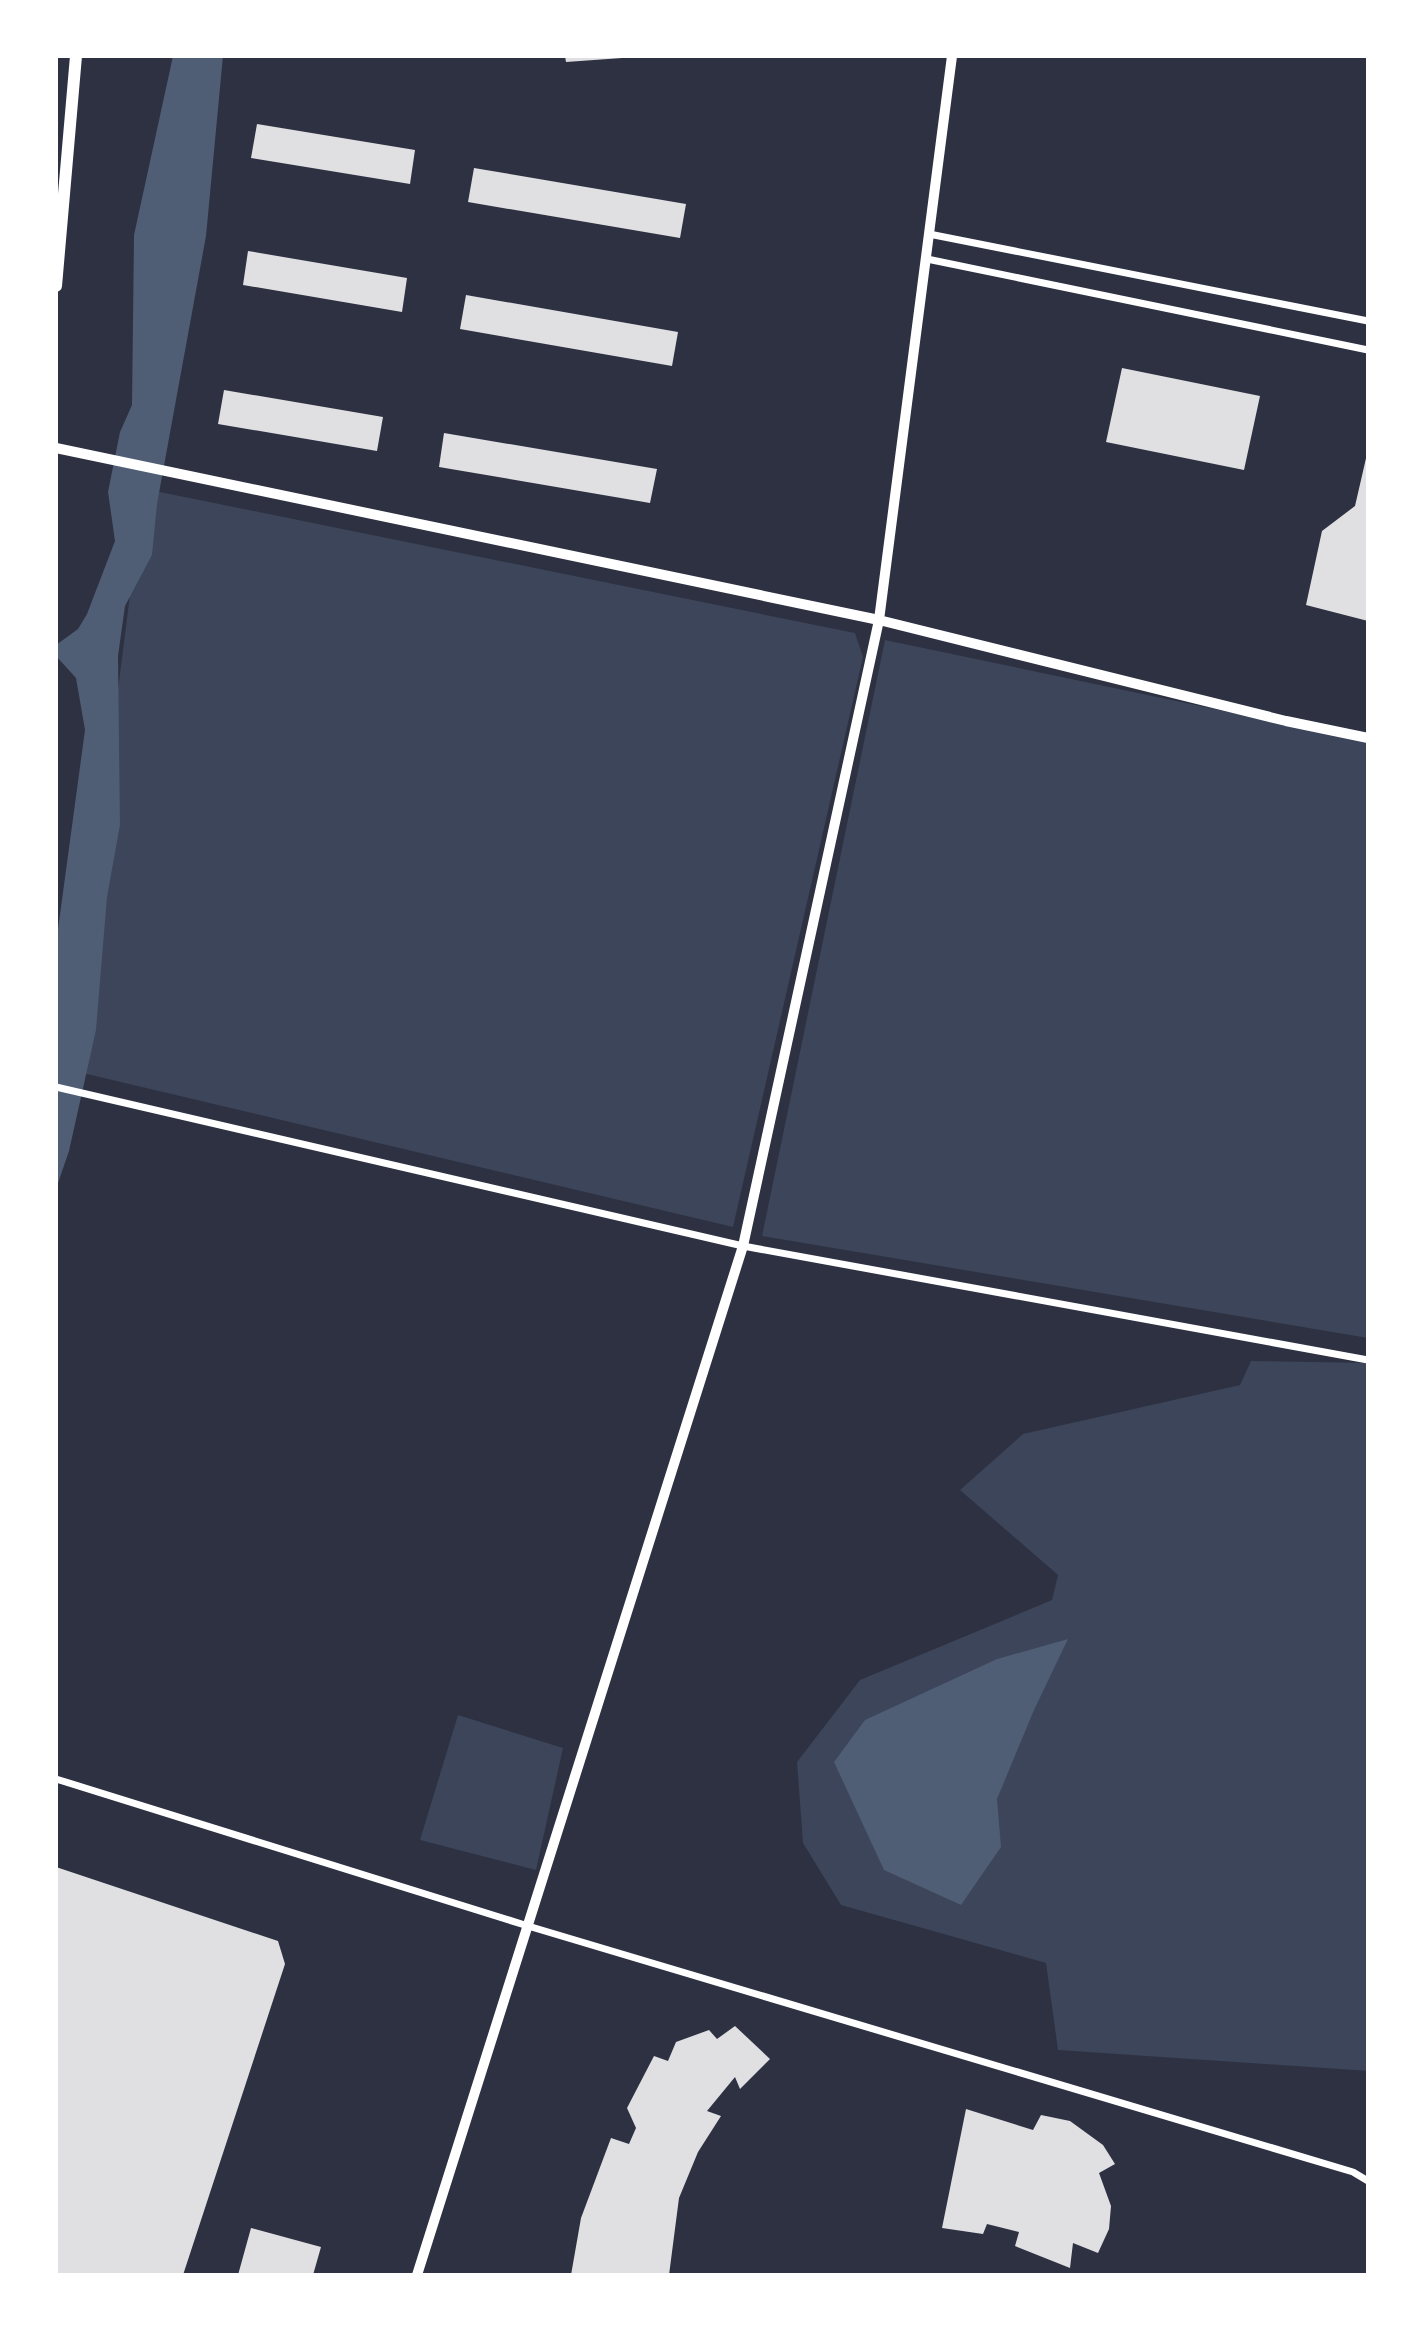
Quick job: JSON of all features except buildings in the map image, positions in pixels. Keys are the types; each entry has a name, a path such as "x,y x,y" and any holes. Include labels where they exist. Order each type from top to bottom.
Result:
{"main road":[{"path":"56,286 76,56"}],"street":[{"path":"417,2275 743,1246 879,620 952,56"},
{"path":"929,234 1368,321"},
{"path":"927,260 1368,350"},
{"path":"56,448 879,620 1286,721 1368,738"},
{"path":"56,1087 743,1246 1368,1360"},
{"path":"56,1779 528,1926 1353,2172 1368,2181"}],"shaded area":[{"path":"173,56 223,56 206,236 157,504 152,555 125,606 118,656 120,825 107,897 96,1030 69,1151 56,1189 56,944 85,730 76,678 56,656 56,645 78,629 87,614 115,541 108,492 120,432 132,405 134,235"},
{"path":"150,490 855,633 863,657 733,1227 70,1070 135,555"},
{"path":"885,640 1368,741 1368,1338 762,1236"},
{"path":"1251,1361 1368,1363 1368,2071 1058,2050 1046,1963 841,1905 803,1843 797,1762 860,1680 1052,1600 1058,1575 960,1490 1023,1434 1240,1385"},
{"path":"1068,1639 1034,1710 997,1799 1001,1847 961,1905 884,1870 834,1762 865,1720 997,1659"},
{"path":"458,1715 563,1748 536,1870 420,1840"}]}
